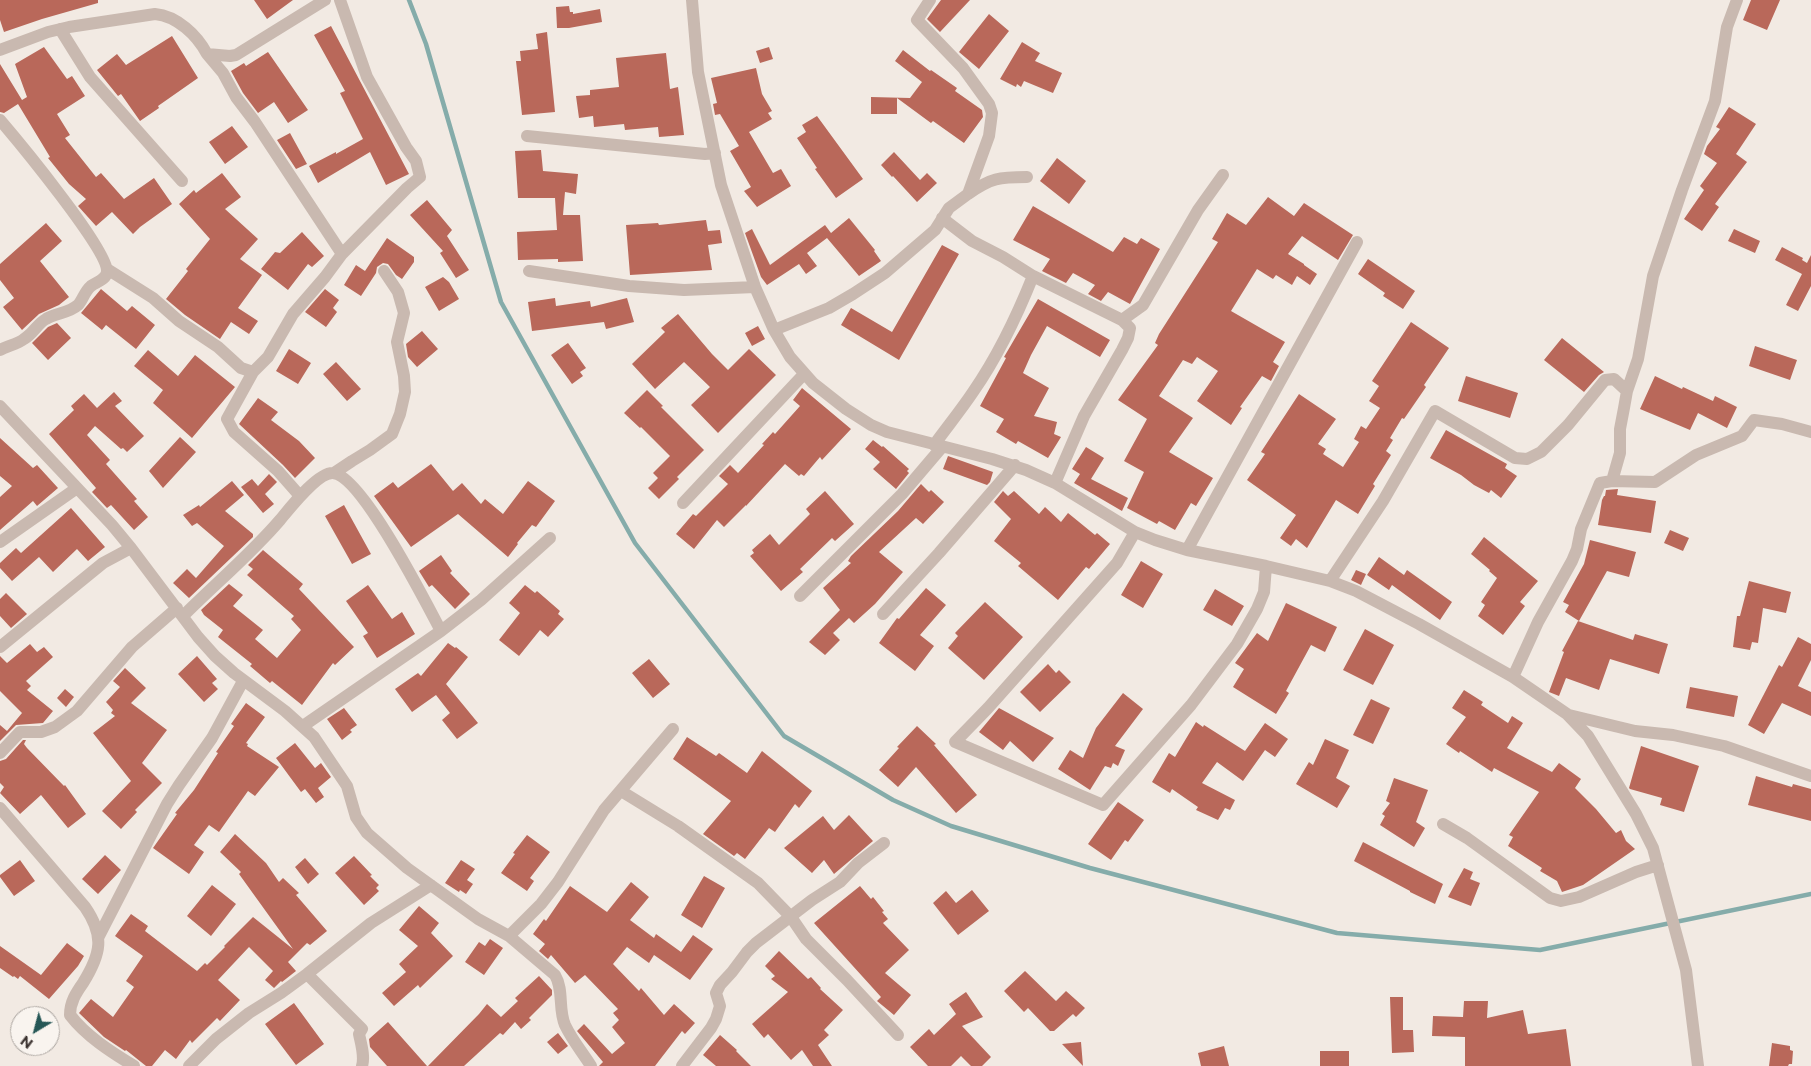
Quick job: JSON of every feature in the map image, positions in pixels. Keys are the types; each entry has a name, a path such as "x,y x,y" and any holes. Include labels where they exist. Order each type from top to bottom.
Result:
{"street":[{"path":"207,54 236,55 325,0"},
{"path":"300,496 278,471 234,432 227,419 253,372 268,357 293,314 342,254 420,177 416,161 406,147 367,77 340,0"},
{"path":"692,0 698,72 722,185 755,287 774,330 790,357 804,374 846,410 871,425 887,432 1014,465 1055,484 1135,532 1187,550 1330,581 1356,592 1412,620 1513,677 1567,714 1588,736 1636,814 1653,848 1686,970 1698,1066"},
{"path":"930,0 917,20 963,68 989,104 992,113 989,136 968,194"},
{"path":"1612,481 1620,453 1620,429 1627,391 1638,359 1654,276 1662,247 1715,102 1727,27 1737,0"},
{"path":"0,50 60,29 155,14 165,15 200,41 342,254"},
{"path":"60,29 90,77 182,182"},
{"path":"0,120 35,162 93,241 106,269 105,278 91,286 83,294 78,304 45,319 24,340 0,350"},
{"path":"527,136 705,154 715,153"},
{"path":"1122,320 1142,305 1198,210 1223,174"},
{"path":"774,330 829,308 885,273 935,230 949,208 986,182 1003,177 1027,176"},
{"path":"942,218 972,241 1003,257 1033,276 1122,320 1130,328 1128,338 1084,416 1055,484"},
{"path":"1187,550 1357,242"},
{"path":"106,269 153,298 179,321 218,348 241,368 253,372"},
{"path":"334,473 392,434 400,414 405,392 404,376 397,342 404,313 398,292 384,271"},
{"path":"529,271 630,286 684,290 755,287"},
{"path":"800,596 902,494 938,446 974,392 999,349 1017,316 1033,276"},
{"path":"683,503 804,374"},
{"path":"1330,581 1383,501 1435,411 1516,458 1527,459 1540,452 1568,425 1606,380 1614,379 1627,391"},
{"path":"0,406 131,548 198,637 215,656 243,681 303,726 314,738 341,776 351,796 356,817 367,833 407,868 478,918 509,936 555,975 559,981 560,1007 565,1025 591,1066"},
{"path":"1513,677 1538,622 1572,561 1581,529 1600,483 1612,481 1655,482 1696,455 1742,436 1754,420 1782,424 1811,432"},
{"path":"883,614 939,553 1014,465"},
{"path":"0,753 20,732 41,732 55,727 78,711 132,647 180,612 268,534 300,496 327,473 341,476 350,484 382,524 441,631"},
{"path":"0,542 77,488"},
{"path":"1135,532 1117,563 988,708 954,742 1103,805 1191,705 1237,644 1257,609 1264,592 1266,566"},
{"path":"303,726 441,631 481,600 550,538"},
{"path":"0,646 103,563 131,548"},
{"path":"98,938 168,804 212,738 243,681"},
{"path":"1567,714 1635,732 1674,735 1724,746 1811,775"},
{"path":"509,936 541,904 558,882 604,810 673,729"},
{"path":"621,790 678,826 758,882 791,917 806,939 848,980 898,1035"},
{"path":"0,808 94,920 98,938 95,961 74,998 70,1015 79,1026 115,1055 134,1066"},
{"path":"1443,824 1467,838 1550,898 1561,901 1579,897 1636,872 1658,865"},
{"path":"682,1066 716,1019 720,1006 716,993 720,984 756,943 812,900 840,882 858,864 884,843"},
{"path":"189,1066 216,1039 249,1013 307,974 371,922 431,885"},
{"path":"307,974 362,1029 359,1034 362,1066"}],"building":[{"path":"0,0 98,0 98,3 4,32 0,20"},
{"path":"254,0 293,0 267,19"},
{"path":"941,0 970,0 940,32 927,19"},
{"path":"1751,0 1780,0 1767,30 1743,20"},
{"path":"569,6 570,12 573,12 573,14 600,9 602,22 569,28 557,28 556,7"},
{"path":"989,14 1009,31 979,69 959,52"},
{"path":"331,26 409,174 386,185 370,152 318,183 309,166 363,139 340,93 345,91 314,35"},
{"path":"547,32 555,112 522,115 516,61 521,61 520,51 538,49 536,34"},
{"path":"172,36 198,78 140,121 121,94 118,96 97,70 117,54 126,65"},
{"path":"1022,42 1040,53 1035,61 1062,73 1053,93 1024,81 1021,87 1017,84 1016,87 1000,79"},
{"path":"44,47 67,79 72,76 85,96 57,114 70,135 65,138 96,177 101,173 124,199 154,178 172,204 133,234 112,212 96,226 78,206 86,199 69,184 48,158 50,157 18,104 4,113 0,112 0,64 22,100 27,97 15,64"},
{"path":"769,47 773,59 760,63 756,51"},
{"path":"903,50 930,71 957,88 955,91 982,110 983,117 964,143 933,121 931,123 897,98 897,114 871,114 871,97 910,98 922,82 895,61"},
{"path":"268,52 308,110 288,123 274,102 258,113 243,93 231,71 244,63 246,66"},
{"path":"666,53 670,89 678,87 684,135 659,137 658,127 625,130 624,124 594,127 593,116 579,118 576,96 590,95 590,90 619,87 616,58"},
{"path":"756,68 762,94 772,111 768,113 772,119 749,132 773,173 781,169 791,186 757,207 744,191 751,187 730,151 739,146 720,114 715,115 713,104 717,103 711,78"},
{"path":"1729,107 1756,124 1736,154 1747,162 1715,204 1719,207 1702,231 1684,219 1704,190 1700,186 1717,163 1704,154 1707,146 1720,129 1716,127"},
{"path":"817,116 863,179 836,198 815,169 817,168 797,138 806,132 802,125"},
{"path":"232,126 248,147 225,164 209,142"},
{"path":"290,133 307,164 296,169 277,140"},
{"path":"541,150 543,171 578,174 576,194 565,192 563,215 580,215 583,261 558,262 558,259 518,260 517,232 557,230 555,198 518,198 515,151"},
{"path":"894,152 920,180 927,173 937,183 917,202 881,165"},
{"path":"1057,158 1086,181 1069,204 1040,181"},
{"path":"222,173 241,197 225,209 258,239 240,259 262,275 238,308 258,321 249,334 231,322 220,339 185,315 166,299 188,271 186,269 210,239 179,204 194,190 196,193"},
{"path":"1268,197 1294,216 1304,203 1353,235 1338,260 1302,236 1288,254 1317,274 1310,285 1297,276 1292,285 1276,275 1273,279 1257,269 1231,311 1285,342 1273,362 1279,366 1271,381 1262,376 1240,407 1242,408 1231,425 1197,401 1218,371 1197,357 1192,364 1183,360 1159,396 1193,418 1169,452 1213,478 1196,506 1191,503 1175,530 1159,521 1157,524 1127,508 1144,472 1124,461 1147,419 1118,400 1158,345 1155,343 1159,334 1218,242 1212,239 1227,213 1246,225"},
{"path":"427,200 452,230 447,236 469,270 456,278 440,253 443,251 410,215"},
{"path":"1033,206 1113,252 1124,237 1137,244 1141,238 1160,249 1130,304 1108,292 1101,301 1088,294 1095,285 1073,273 1066,283 1042,271 1050,259 1013,240"},
{"path":"849,218 875,250 881,261 859,276 827,238 807,253 817,266 806,274 799,264 767,285 761,277 745,233 752,229 770,265 825,225 831,233"},
{"path":"706,220 708,231 720,230 722,243 708,245 712,270 630,275 626,225 658,223 659,225"},
{"path":"46,223 62,241 40,261 69,297 59,305 39,314 22,330 3,307 14,298 0,280 0,264"},
{"path":"1734,229 1760,241 1755,253 1728,241"},
{"path":"302,232 324,256 312,267 308,264 288,290 261,269 275,252 280,253"},
{"path":"387,238 414,257 414,262 402,279 396,275 388,264 383,263 377,267 376,273 361,296 344,285 356,265 365,271"},
{"path":"942,245 959,254 899,360 841,325 851,308 892,332"},
{"path":"1782,247 1803,258 1802,260 1807,263 1811,255 1811,286 1798,311 1786,305 1802,274 1775,260"},
{"path":"1368,259 1415,291 1403,309 1383,296 1385,293 1358,274"},
{"path":"443,277 449,282 459,299 439,311 425,287"},
{"path":"101,289 127,311 132,306 155,325 136,349 106,325 102,330 81,313"},
{"path":"325,289 339,300 333,308 337,312 326,327 305,312"},
{"path":"555,298 556,306 590,301 591,307 627,298 634,322 606,329 604,322 532,331 528,302"},
{"path":"1038,299 1110,340 1100,357 1047,326 1031,355 1023,373 1049,388 1034,416 1057,422 1054,434 1061,437 1048,458 1018,441 1016,444 996,432 1004,419 980,406 1006,358 1004,357"},
{"path":"678,314 728,370 749,349 776,375 718,433 691,405 710,387 684,362 655,389 632,364 665,332 661,328"},
{"path":"1411,322 1449,348 1424,385 1426,387 1404,419 1402,418 1390,438 1393,440 1386,451 1391,455 1373,484 1375,486 1358,514 1336,500 1307,548 1296,539 1291,546 1280,538 1296,515 1247,480 1265,454 1261,452 1299,394 1336,419 1318,444 1326,449 1323,454 1343,467 1359,442 1354,439 1361,426 1366,429 1380,408 1369,401 1379,386 1372,381"},
{"path":"57,323 71,338 48,360 32,343 48,327"},
{"path":"758,326 765,339 752,346 745,333"},
{"path":"422,331 438,349 417,367 408,357 406,344"},
{"path":"1562,338 1604,372 1584,392 1544,360"},
{"path":"568,343 586,368 580,372 583,376 572,384 551,355"},
{"path":"1755,346 1797,360 1790,380 1749,366"},
{"path":"289,349 311,363 298,384 276,371"},
{"path":"148,350 178,376 195,355 235,387 192,438 153,403 163,390 134,366"},
{"path":"336,362 361,389 347,401 323,374"},
{"path":"1466,376 1518,393 1510,418 1458,401"},
{"path":"1655,376 1713,401 1715,396 1737,407 1727,428 1698,413 1690,430 1640,409"},
{"path":"802,388 851,429 822,460 820,457 804,476 801,474 799,476 785,464 724,527 717,520 694,549 676,534 693,514 696,516 728,484 719,476 730,465 738,473 764,445 762,444 773,432 775,434 800,406 793,400"},
{"path":"647,390 663,406 661,407 704,450 677,477 679,479 659,499 648,488 658,478 653,473 670,456 624,413"},
{"path":"114,392 122,401 115,406 144,436 127,452 95,426 87,435 110,460 106,464 137,499 134,501 148,517 134,530 111,505 107,508 92,492 96,488 49,434 74,410 71,406 84,394 97,408"},
{"path":"258,398 278,412 271,420 299,441 315,458 295,478 239,424"},
{"path":"1446,430 1507,464 1505,468 1517,476 1501,498 1491,490 1489,493 1430,458"},
{"path":"180,437 196,452 163,488 149,471"},
{"path":"0,438 33,468 37,465 58,488 37,506 33,501 0,530 0,497 12,486 0,476"},
{"path":"873,440 883,446 909,469 907,471 909,473 896,489 873,469 880,462 865,449"},
{"path":"1086,447 1104,458 1091,479 1128,498 1122,511 1074,483 1080,474 1072,469"},
{"path":"948,456 993,472 990,482 987,485 943,469"},
{"path":"431,464 453,491 462,483 481,504 485,499 503,514 528,481 555,501 536,527 532,525 508,557 458,514 411,547 374,496 393,482 398,488"},
{"path":"269,474 277,482 265,494 274,504 263,513 241,487 252,479 258,486"},
{"path":"232,481 244,495 225,511 253,534 253,537 189,598 173,583 187,569 196,578 224,546 197,523 192,526 183,515 199,505 200,507"},
{"path":"921,484 944,502 923,524 916,518 879,552 903,572 875,604 854,623 849,618 833,633 840,640 825,655 809,642 840,610 823,588 851,563 848,561 851,556 898,511"},
{"path":"1618,489 1617,495 1656,501 1651,533 1598,525 1602,500 1606,490"},
{"path":"825,491 854,524 835,541 832,538 800,569 803,572 781,591 750,556 754,553 752,550 770,534 779,545 810,514 806,509"},
{"path":"1003,491 1008,496 1014,491 1039,514 1045,507 1061,522 1068,513 1095,535 1097,533 1110,544 1089,569 1086,567 1058,600 1018,566 1021,563 994,541 1011,519 994,502"},
{"path":"344,505 371,554 352,564 325,516"},
{"path":"71,508 105,547 88,561 77,549 53,572 39,557 12,581 0,568 0,563 16,548 21,553"},
{"path":"1670,530 1689,538 1683,551 1664,543"},
{"path":"1484,537 1538,581 1520,602 1525,606 1503,635 1478,616 1485,605 1481,602 1497,578 1471,554"},
{"path":"1590,540 1636,552 1629,577 1607,571 1579,621 1565,612 1569,605 1563,602 1584,564"},
{"path":"263,550 303,584 299,589 354,647 335,665 333,663 302,705 272,681 270,683 250,666 252,664 218,637 223,630 204,615 201,610 229,584 243,595 233,606 263,630 255,639 277,658 301,630 291,619 294,616 247,575 253,569 248,565"},
{"path":"441,555 452,571 450,573 470,594 455,609 432,585 429,587 419,571"},
{"path":"1379,557 1404,575 1407,570 1452,602 1440,620 1392,585 1389,590 1367,575"},
{"path":"1141,561 1163,574 1143,608 1121,595"},
{"path":"1356,570 1366,574 1361,585 1351,580"},
{"path":"1749,581 1791,592 1786,613 1763,608 1758,643 1752,642 1750,650 1733,647 1737,616 1740,616"},
{"path":"368,585 392,619 402,612 415,634 377,658 363,636 368,633 346,601"},
{"path":"525,585 535,593 537,591 560,611 558,614 564,619 548,637 540,630 519,656 499,640 520,613 509,603"},
{"path":"926,588 946,605 920,635 934,646 915,671 879,643 897,618 899,619"},
{"path":"1215,589 1244,606 1232,626 1203,610"},
{"path":"6,593 27,614 11,628 0,616 0,599"},
{"path":"985,602 1023,637 984,680 948,648 958,636 955,633"},
{"path":"1286,603 1337,627 1325,652 1311,645 1286,691 1289,693 1276,714 1233,687 1244,669 1235,663 1257,633 1268,641"},
{"path":"1578,621 1633,640 1635,634 1668,644 1659,674 1610,659 1599,690 1566,678 1559,696 1549,692 1564,652 1562,651"},
{"path":"1365,629 1394,645 1373,685 1343,670"},
{"path":"1798,637 1811,644 1811,660 1798,686 1811,692 1811,716 1782,703 1764,734 1748,725 1779,665 1782,667"},
{"path":"448,643 468,657 446,684 478,723 457,739 442,720 450,713 436,695 412,712 395,689 418,673 421,676"},
{"path":"30,644 37,652 44,647 53,657 26,681 31,686 27,690 53,711 43,723 16,725 0,741 0,725 7,731 22,713 0,691 0,656 7,663"},
{"path":"197,656 217,679 212,683 218,689 204,702 178,674"},
{"path":"649,659 670,684 653,698 632,673"},
{"path":"1048,664 1056,673 1059,670 1071,682 1040,712 1020,692"},
{"path":"125,668 146,688 131,703 167,730 142,763 162,783 135,810 137,812 121,829 102,811 131,781 93,733 115,716 111,713 113,710 106,702 120,687 113,681"},
{"path":"1690,687 1738,696 1734,717 1686,708"},
{"path":"65,689 74,697 66,707 57,698"},
{"path":"1464,690 1483,702 1481,705 1508,723 1512,716 1523,723 1507,748 1552,772 1559,763 1581,779 1575,788 1616,833 1621,830 1626,841 1635,849 1583,885 1562,892 1557,881 1540,871 1542,868 1508,846 1513,837 1509,835 1539,792 1494,768 1492,772 1446,744 1466,717 1452,708"},
{"path":"1123,693 1143,709 1115,746 1125,750 1118,766 1113,763 1111,768 1105,766 1090,790 1058,769 1070,750 1083,758 1096,728"},
{"path":"1371,699 1390,708 1373,744 1353,735"},
{"path":"246,703 265,717 246,743 248,744 247,746 279,767 255,796 248,791 219,832 209,825 194,845 204,852 189,874 153,848 177,814 175,813 194,790 218,753 216,752 234,726 231,724"},
{"path":"344,708 357,725 342,740 327,719"},
{"path":"999,708 1054,738 1033,762 1010,741 1003,750 979,732"},
{"path":"1196,722 1245,751 1265,723 1288,739 1275,757 1265,750 1243,781 1217,762 1202,783 1235,800 1230,810 1225,808 1218,820 1196,810 1198,807 1172,789 1170,793 1152,782 1169,753 1175,757"},
{"path":"917,726 936,744 934,745 977,795 956,813 916,767 898,787 879,770"},
{"path":"687,737 716,756 719,753 747,773 762,751 812,791 799,808 795,804 775,832 769,828 745,859 737,853 734,856 703,834 731,801 673,759"},
{"path":"1325,739 1349,750 1336,778 1350,786 1337,808 1296,784 1309,762 1313,765"},
{"path":"23,740 26,740 24,744 27,748 65,785 86,814 68,828 41,795 20,814 0,793 4,787 0,783 0,761 6,759"},
{"path":"295,743 315,768 321,763 331,777 318,788 324,797 316,803 305,789 301,792 276,758"},
{"path":"1641,746 1699,766 1684,812 1660,805 1662,798 1629,788"},
{"path":"1756,776 1792,787 1793,784 1811,789 1811,821 1748,805"},
{"path":"1394,778 1428,790 1416,822 1425,828 1414,847 1380,825 1385,816 1382,814 1390,803 1386,801"},
{"path":"1118,802 1144,820 1128,842 1125,840 1111,860 1088,844"},
{"path":"849,815 873,841 834,874 824,860 812,873 784,848 823,816 834,830"},
{"path":"235,834 266,863 279,882 283,878 299,893 296,895 327,931 310,945 307,943 288,962 296,971 274,988 265,980 273,971 249,947 218,980 240,1000 220,1021 217,1018 192,1043 190,1040 176,1059 165,1050 152,1066 146,1066 126,1050 104,1037 79,1013 91,999 113,1017 134,987 126,981 143,956 115,936 131,914 148,926 145,931 197,971 205,963 207,965 253,917 293,949 239,874 241,872 220,852"},
{"path":"527,835 550,852 530,878 534,881 527,891 501,873"},
{"path":"1363,842 1443,884 1435,904 1354,861"},
{"path":"105,855 121,870 98,894 82,879"},
{"path":"354,856 379,885 376,888 379,891 364,905 335,873"},
{"path":"305,858 319,874 308,884 295,867"},
{"path":"20,860 35,881 14,896 0,875"},
{"path":"461,860 475,869 467,880 473,884 466,894 445,883"},
{"path":"1464,868 1473,872 1470,879 1480,883 1471,906 1448,897"},
{"path":"704,876 725,888 702,928 681,915"},
{"path":"631,882 649,897 630,920 654,938 656,934 681,952 693,935 713,949 690,980 654,955 649,963 627,947 613,964 639,991 641,988 664,1015 674,1004 695,1023 685,1034 682,1031 655,1066 599,1066 603,1062 577,1031 584,1024 612,1054 625,1043 612,1027 619,1020 613,1013 618,1009 585,975 575,983 551,955 548,959 539,951 545,944 533,934 544,919 546,921 570,886 607,912"},
{"path":"212,885 236,904 211,936 187,916"},
{"path":"860,886 871,899 873,897 884,911 882,912 888,919 883,923 909,950 885,973 911,995 894,1015 877,1001 881,997 814,923"},
{"path":"972,890 989,911 958,935 933,903 946,891 956,903"},
{"path":"419,906 439,923 431,933 453,956 420,988 418,985 394,1006 382,993 406,972 399,964 418,946 399,930"},
{"path":"490,939 503,948 484,975 465,962 479,942 485,946"},
{"path":"67,943 84,956 78,966 49,999 20,976 18,979 13,977 0,968 0,946 41,975"},
{"path":"779,951 808,979 811,977 820,989 843,1010 824,1030 829,1035 818,1045 832,1066 813,1066 802,1050 791,1060 768,1034 764,1038 752,1024 788,992 771,979 775,976 765,966"},
{"path":"1025,971 1056,1001 1066,991 1085,1008 1076,1017 1073,1014 1054,1031 1050,1031 1028,1008 1024,1012 1004,991"},
{"path":"539,976 552,990 552,995 521,1029 515,1022 503,1035 500,1033 464,1066 428,1066 487,1004 501,1017 518,1001 515,998"},
{"path":"966,992 983,1017 962,1026 991,1057 982,1066 971,1066 961,1056 951,1066 928,1066 910,1047 929,1029 934,1035 956,1014 949,1004"},
{"path":"1390,997 1403,997 1403,1030 1413,1030 1414,1052 1392,1053"},
{"path":"1464,1001 1488,1001 1487,1018 1523,1010 1528,1034 1566,1029 1571,1066 1465,1066 1465,1037 1432,1036 1433,1016 1463,1017"},
{"path":"294,1003 324,1044 296,1065 265,1024"},
{"path":"388,1022 427,1066 387,1066 370,1047 369,1039"},
{"path":"558,1033 568,1046 558,1054 547,1042"},
{"path":"720,1035 751,1066 716,1066 703,1055"},
{"path":"1081,1042 1083,1066 1062,1044"},
{"path":"1772,1043 1790,1046 1790,1050 1793,1051 1792,1064 1788,1066 1769,1066"},
{"path":"1224,1046 1229,1066 1201,1066 1198,1053"},
{"path":"1320,1051 1349,1051 1349,1066 1320,1066"}],"waterway":[{"path":"409,0 426,44 501,302 635,543 784,736 893,800 951,826 1090,868 1337,933 1540,950 1811,894"}]}
